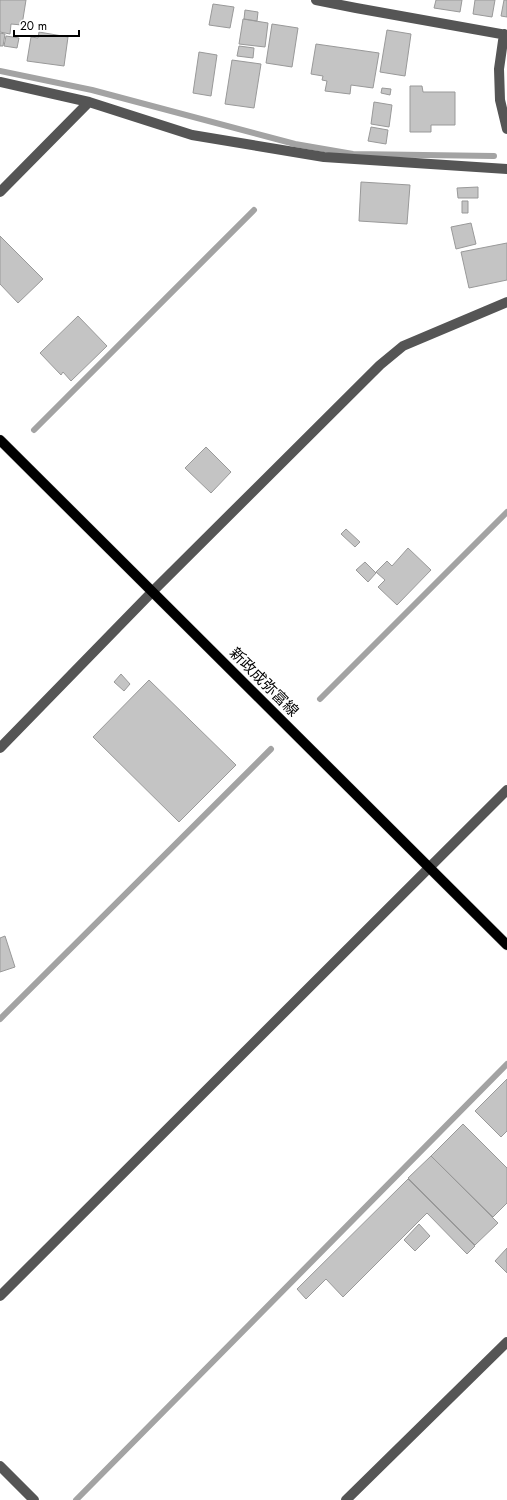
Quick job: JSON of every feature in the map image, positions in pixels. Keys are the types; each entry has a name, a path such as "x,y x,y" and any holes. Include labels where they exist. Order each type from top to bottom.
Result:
{"main road":[{"name":"新政成弥富線","path":"0,440 507,945"}],"street":[{"path":"316,0 506,35 499,69 500,100 507,130"},
{"path":"0,82 89,102 192,135 324,157 507,169"},
{"path":"0,192 89,102"},
{"path":"0,748 152,592 380,365 403,346 507,302"},
{"path":"0,1296 507,790"},
{"path":"346,1500 507,1342"},
{"path":"0,1466 34,1500"}],"building":[{"path":"0,0 26,0 22,25 11,24 10,34 0,32"},
{"path":"436,0 462,0 460,12 434,8"},
{"path":"475,0 495,0 492,17 473,14"},
{"path":"504,0 507,0 507,17 501,16"},
{"path":"213,4 234,7 230,28 209,25"},
{"path":"245,10 258,12 257,21 244,19"},
{"path":"243,19 268,23 265,47 239,44"},
{"path":"272,24 298,28 292,67 266,63"},
{"path":"387,30 411,34 405,76 380,72"},
{"path":"39,32 68,37 64,66 27,61 31,37 38,38"},
{"path":"0,33 5,34 3,46 0,46"},
{"path":"6,36 19,38 17,48 4,46"},
{"path":"316,44 379,53 373,88 351,85 350,94 325,91 327,81 322,80 323,76 311,74"},
{"path":"239,46 254,48 253,58 237,56"},
{"path":"199,52 217,55 211,96 193,93"},
{"path":"232,60 261,64 254,108 225,104"},
{"path":"410,86 422,86 423,92 455,92 455,125 431,125 431,132 410,132"},
{"path":"382,88 391,89 390,95 381,93"},
{"path":"374,102 392,105 389,127 371,124"},
{"path":"371,127 388,130 386,144 368,141"},
{"path":"361,182 410,185 407,224 359,221"},
{"path":"478,187 478,198 458,198 457,188"},
{"path":"462,201 468,201 468,213 462,213"},
{"path":"471,223 476,244 456,249 451,227"},
{"path":"0,236 43,279 18,303 0,284"},
{"path":"507,243 507,280 469,288 461,252"},
{"path":"78,316 107,346 71,381 63,372 61,375 40,353"},
{"path":"206,447 231,472 211,493 185,468"},
{"path":"346,529 360,542 355,547 341,534"},
{"path":"408,548 431,570 397,605 378,587 385,580 376,572 387,561 392,566"},
{"path":"365,562 376,573 368,582 356,570"},
{"path":"121,674 130,684 124,691 114,682"},
{"path":"149,680 236,765 179,822 93,737"},
{"path":"5,936 15,967 0,972 0,938"},
{"path":"507,1079 507,1131 501,1137 475,1111"},
{"path":"463,1124 507,1168 507,1203 493,1217 431,1156"},
{"path":"431,1156 498,1223 475,1245 408,1178"},
{"path":"408,1179 475,1246 467,1254 427,1213 343,1297 326,1279 306,1299 297,1289"},
{"path":"419,1224 430,1236 415,1251 404,1240"},
{"path":"507,1248 507,1273 495,1261"}],"waterway":[{"path":"0,71 92,90 295,144 353,154 494,156"},
{"path":"34,430 254,210"},
{"path":"320,699 507,512"},
{"path":"0,1019 271,749"},
{"path":"76,1500 507,1064"}]}
